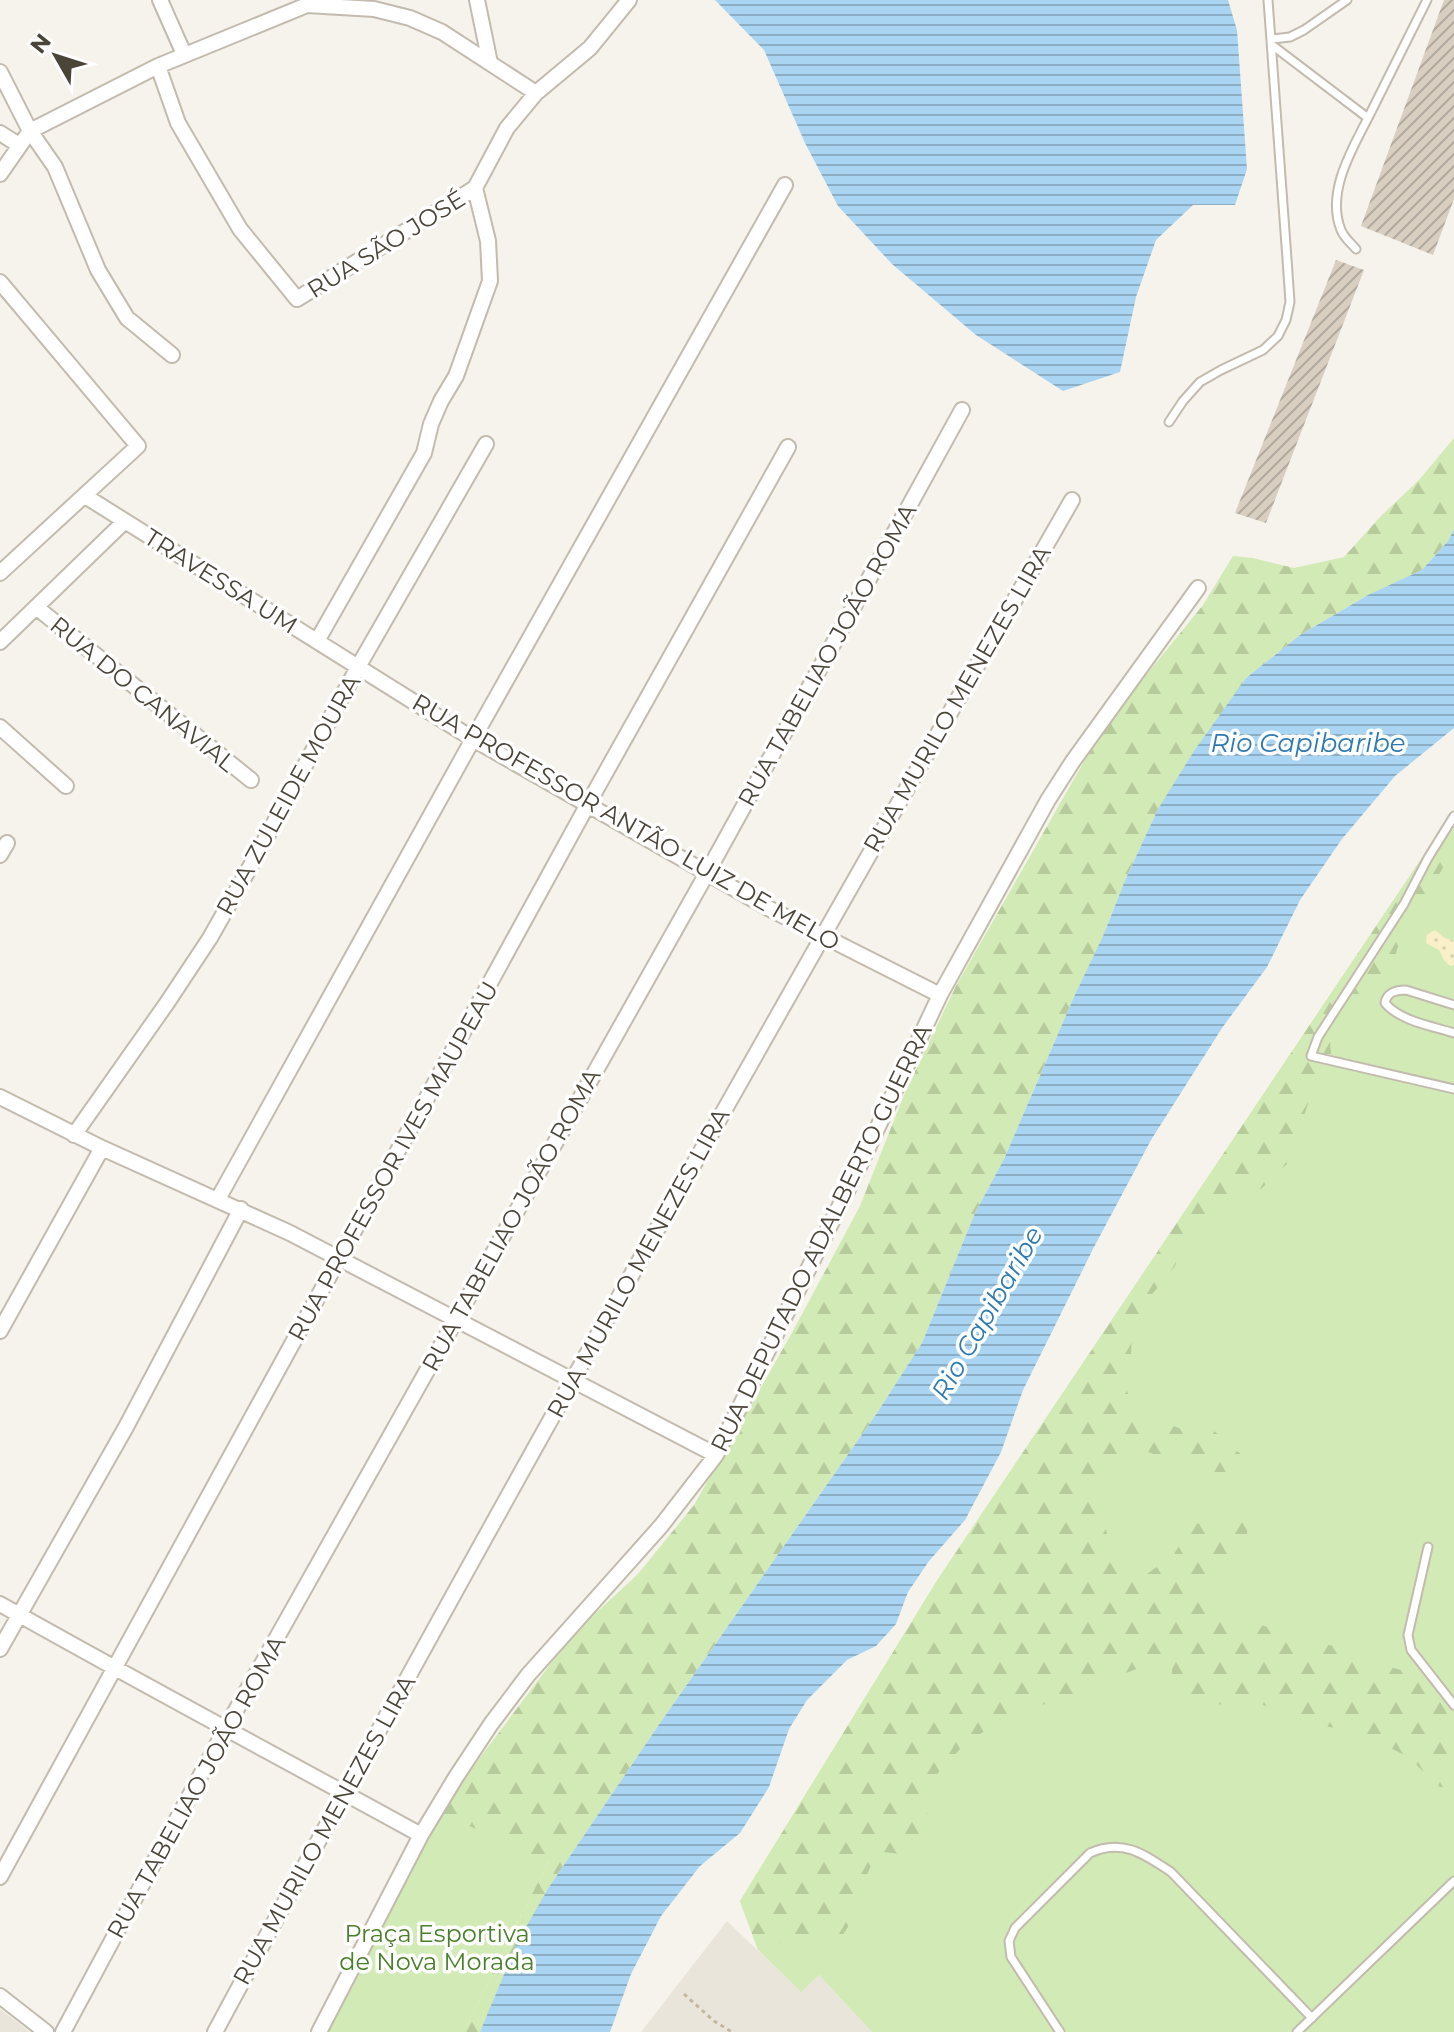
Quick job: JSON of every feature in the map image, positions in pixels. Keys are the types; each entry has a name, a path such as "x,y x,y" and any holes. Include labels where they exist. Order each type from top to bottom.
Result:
{"street":[{"path":"160,0 184,54"},
{"path":"477,0 490,63"},
{"path":"317,641 424,453 431,424 456,376 490,281 488,241 475,188 507,128 536,93 590,48 629,0"},
{"path":"0,174 30,131 158,66 306,3 374,9 410,18 442,32 536,93"},
{"name":"RUA SÃO JOSÉ","path":"158,66 178,123 240,229 297,299 475,188"},
{"path":"0,72 30,131 55,167 98,270 127,318 172,355"},
{"path":"0,133 19,145"},
{"path":"218,1199 785,185"},
{"path":"0,282 138,446 0,573"},
{"name":"RUA TABELIAO JOÃO ROMA","path":"63,2032 226,1728 707,873 962,410"},
{"name":"RUA ZULEIDE MOURA","path":"74,1135 210,938 358,667 486,444"},
{"name":"RUA PROFESSOR IVES MAUPEAU","path":"0,1877 588,804 788,447"},
{"name":"TRAVESSA UM","path":"85,496 358,667"},
{"name":"RUA MURILO MENEZES LIRA","path":"215,2032 572,1380 1072,500"},
{"path":"0,642 125,521"},
{"name":"RUA DEPUTADO ADALBERTO GUERRA","path":"319,2032 421,1835 491,1724 528,1675 661,1526 716,1455 853,1180 940,995 1056,787 1198,588"},
{"name":"RUA DO CANAVIAL","path":"36,607 251,780"},
{"name":"RUA PROFESSOR ANTÃO LUIZ DE MELO","path":"358,667 473,739 768,908 940,995"},
{"path":"0,727 66,786"},
{"path":"0,1097 74,1135 241,1209 340,1258 716,1455"},
{"path":"0,1331 102,1148"},
{"path":"0,1649 126,1427 241,1209"},
{"path":"0,1604 115,1670 421,1835"},
{"path":"0,1996 46,2032"}],"lane":[{"path":"1169,422 1200,382 1263,350 1278,336 1286,320 1290,302 1268,0"},
{"path":"1272,42 1304,30 1347,0"},
{"path":"1356,249 1342,234 1336,212 1339,184 1353,148 1427,0"},
{"path":"1272,42 1368,118"},
{"path":"1454,816 1404,904 1318,1037 1311,1056 1454,1089"},
{"path":"1454,1005 1406,990 1392,992 1385,1003 1406,1017 1454,1033"},
{"path":"1428,1547 1408,1635 1411,1650 1454,1705"},
{"path":"1060,2032 1011,1957 1009,1941 1015,1928 1090,1853 1105,1846 1127,1848 1145,1855 1171,1872 1312,2018"},
{"path":"1297,2032 1454,1881"}],"path":[{"path":"684,1994 714,2021 732,2032"}],"shaded area":[{"path":"727,1921 800,1991 819,1975 872,2032 641,2032"},
{"path":"0,2009 30,2032 0,2032"}],"green space":[{"path":"1454,438 1454,529 1448,541 1422,570 1361,599 1300,635 1246,678 1158,809 1004,1159 975,1213 922,1343 877,1413 549,1887 481,2032 463,2032 548,1862 439,1812 573,1634 638,1574 694,1505 860,1206 906,1090 956,986 1103,728 1203,605 1233,556 1294,568 1344,557 1419,480"},
{"path":"1454,810 1454,2032 872,2032 819,1975 801,1992 758,1950 740,1901 938,1579"},
{"path":"1454,810 1454,850 1401,936 1393,963 1368,990 1330,1044 1334,1078 1309,1101 1288,1163 1262,1188 1229,1209 1182,1250 1175,1266 1145,1303 1132,1331 1131,1354 1123,1380 1131,1402 1150,1418 1182,1429 1213,1430 1243,1456 1244,1472 1205,1472 1148,1452 1113,1454 1102,1479 1102,1512 1109,1543 1123,1567 1139,1580 1174,1554 1192,1526 1219,1515 1250,1525 1244,1541 1210,1578 1210,1601 1223,1614 1415,1674 1454,1675 1454,1789 1440,1787 1408,1757 1356,1730 1329,1727 1250,1700 1189,1709 1172,1692 1172,1666 1148,1665 1100,1682 1067,1699 1024,1709 997,1722 961,1748 938,1773 926,1808 935,1838 914,1856 877,1851 859,1894 857,1913 842,1936 812,1941 789,1940 758,1950 740,1901 938,1579"},
{"name":"Praça Esportiva de Nova Morada","path":"437,1808 548,1862 463,2032 326,2032"}],"sand":[{"path":"1435,930 1454,941 1454,965 1450,966 1439,950 1426,943 1427,934"}],"water":[{"path":"715,0 1228,0 1237,30 1247,169 1235,205 1193,205 1156,240 1136,297 1120,372 1063,391 976,335 892,264 838,206 805,143 764,50"},
{"name":"Rio Capibaribe","path":"1454,529 1454,728 1395,776 1342,839 1300,900 1267,967 1222,1028 1151,1140 1023,1390 1001,1452 965,1520 929,1561 908,1592 896,1624 876,1646 847,1660 807,1700 789,1729 769,1787 740,1833 700,1866 661,1916 631,1974 610,2032 480,2032 518,1941 549,1887 877,1413 922,1343 975,1213 1004,1159 1126,878 1158,809 1194,751 1246,678 1300,635 1368,595 1422,570 1448,541"}],"building":[{"path":"1444,0 1454,0 1454,199 1433,255 1361,226"},
{"path":"1336,260 1364,270 1266,523 1235,513"}]}
